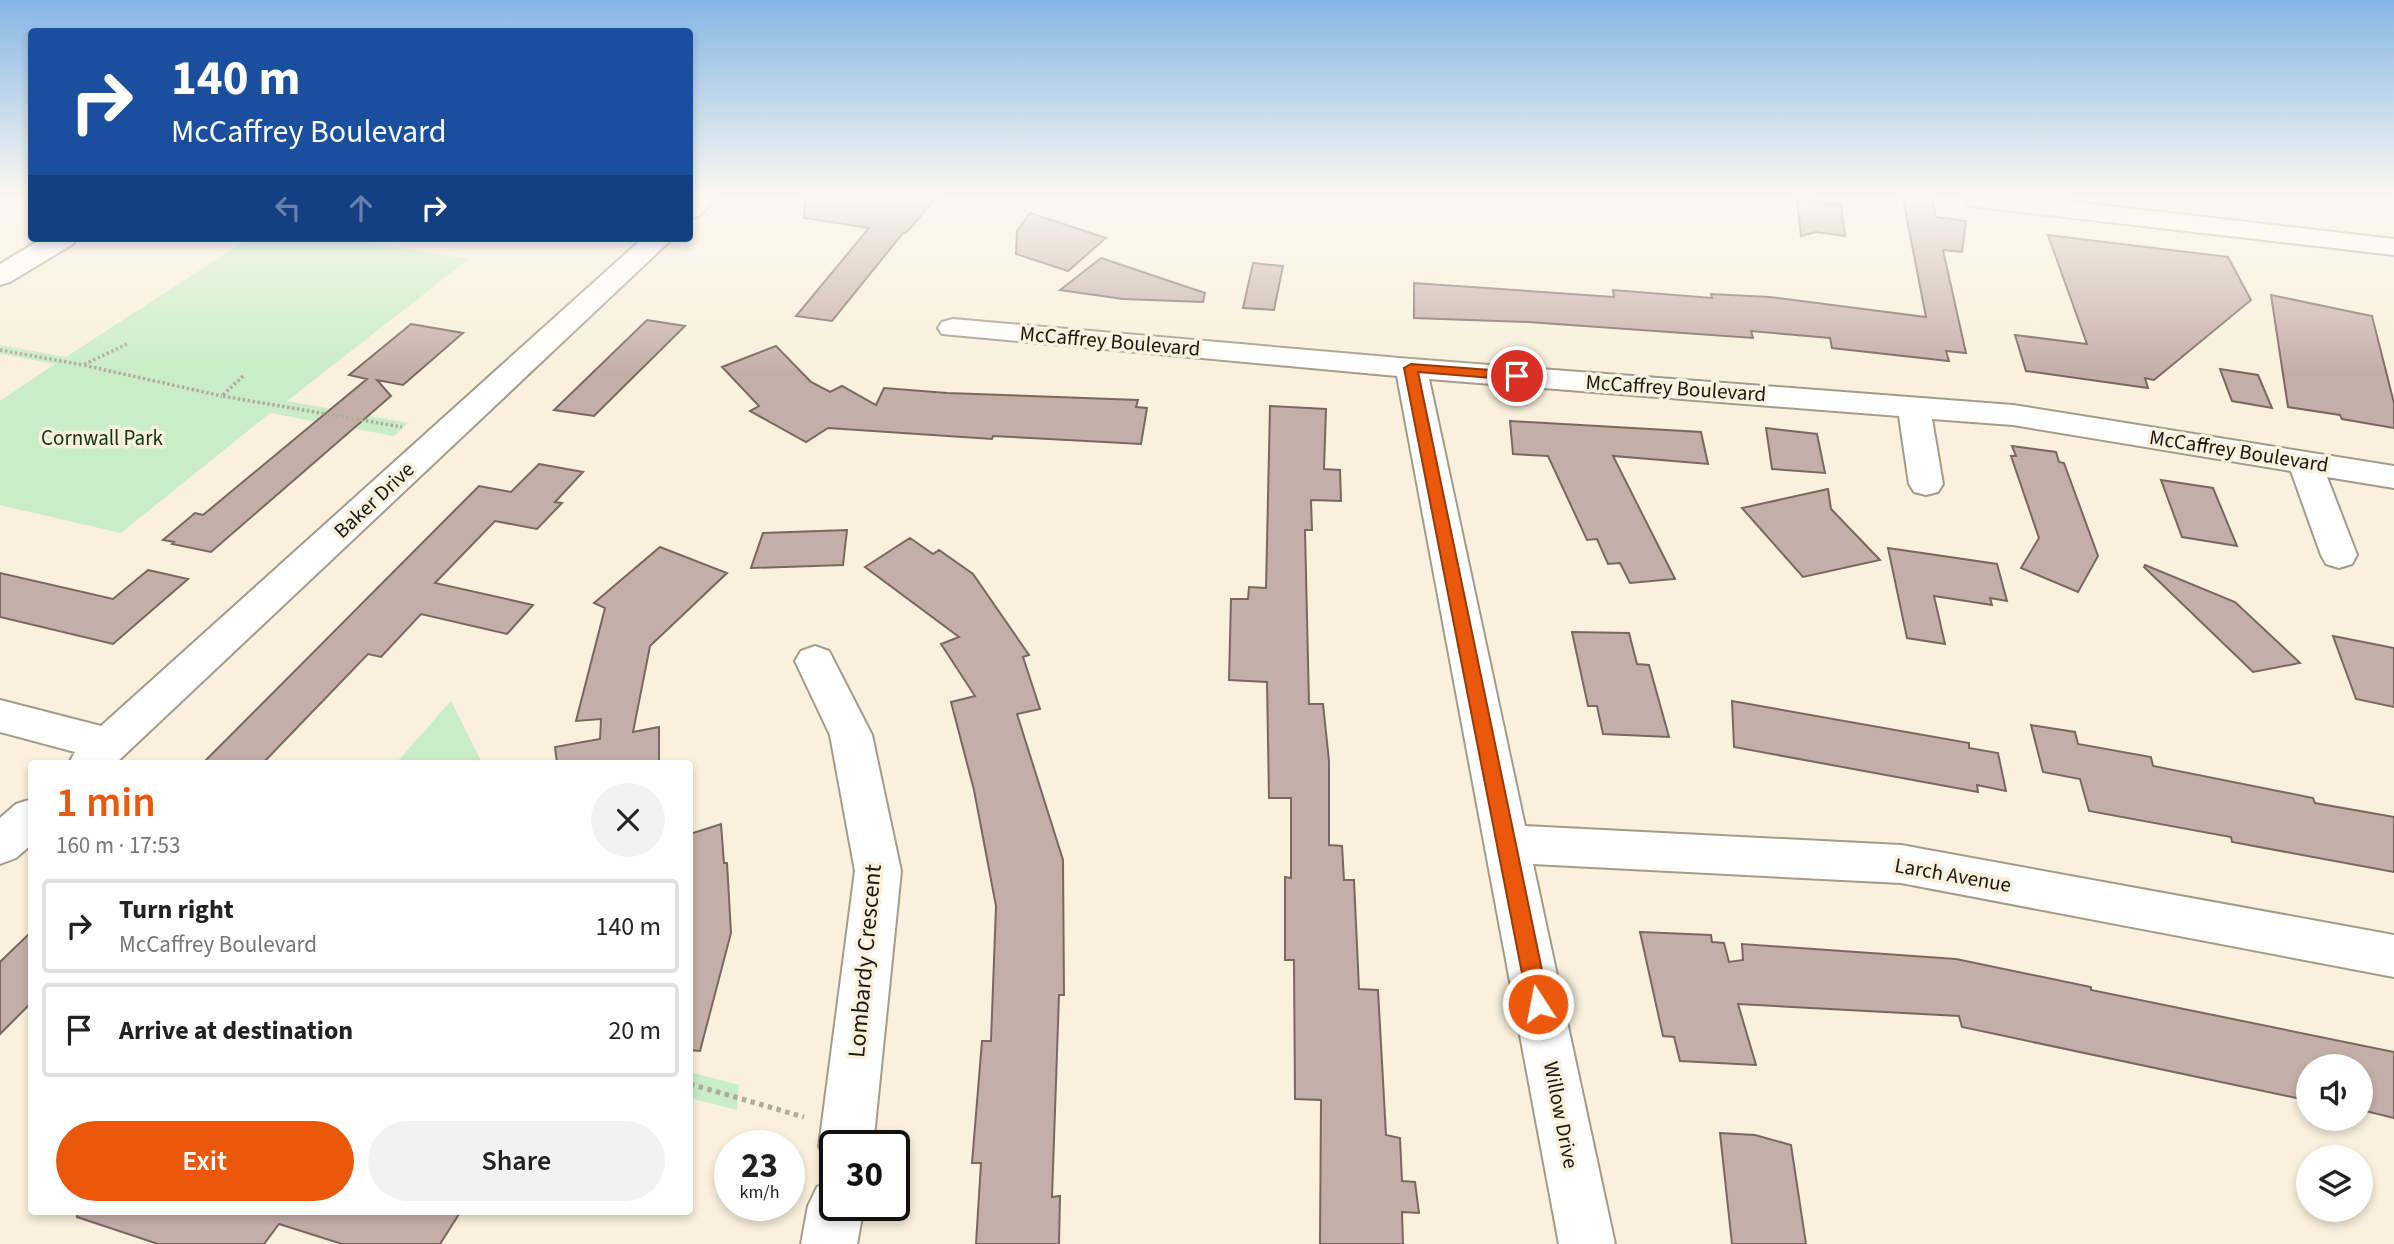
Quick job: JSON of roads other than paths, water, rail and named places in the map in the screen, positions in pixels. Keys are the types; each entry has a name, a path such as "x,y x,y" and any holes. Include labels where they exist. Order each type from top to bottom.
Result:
{"street":[{"path":"0,276 31,257"},
{"name":"Baker Drive","path":"99,753 638,257"},
{"name":"McCaffrey Boulevard","path":"953,328 1411,368 2013,415 2394,477"},
{"name":"Willow Drive","path":"1411,368 1587,1244"},
{"path":"1914,406 1926,484"},
{"path":"2304,461 2339,555"},
{"name":"Lombardy Crescent","path":"814,661 851,735 878,872 848,1130"},
{"path":"0,716 99,753"},
{"path":"0,845 28,820"},
{"name":"Larch Avenue","path":"1506,844 1901,864 2394,956"},
{"path":"829,1244 833,1221"}],"park label":[{"name":"Cornwall Park","path":"102,438"}]}
